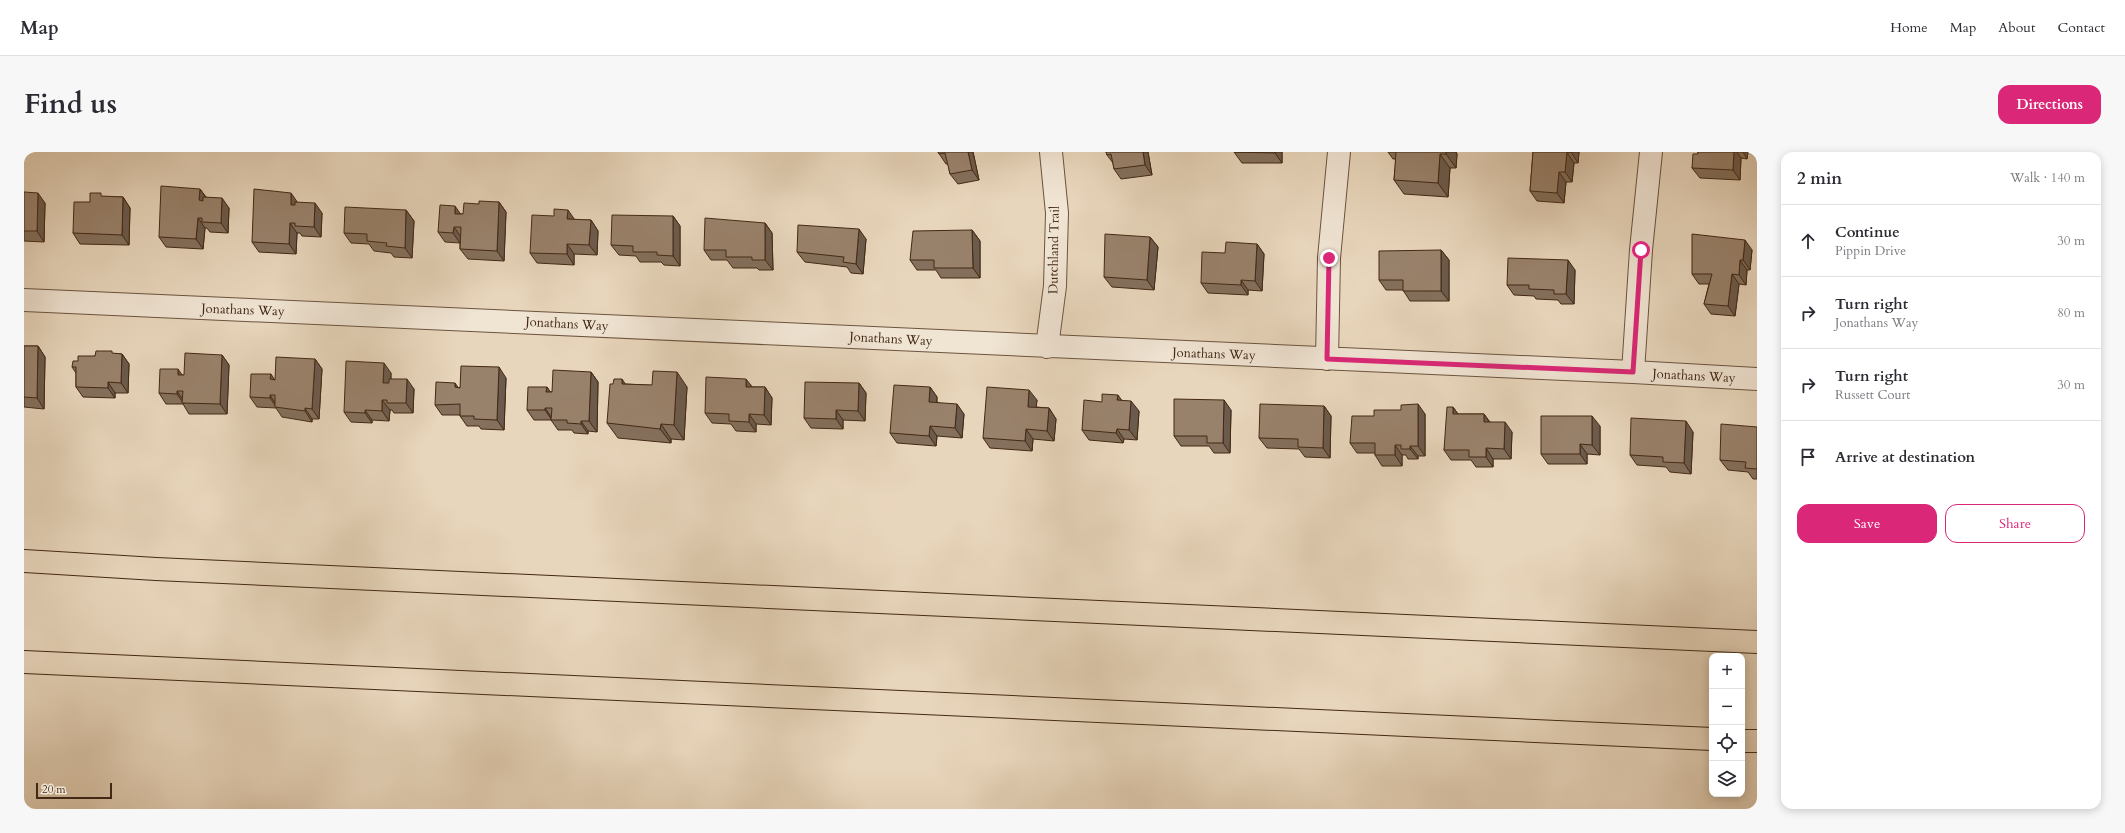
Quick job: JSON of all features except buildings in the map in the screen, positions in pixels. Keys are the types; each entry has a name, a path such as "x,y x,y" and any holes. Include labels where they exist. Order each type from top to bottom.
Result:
{"highway":[{"path":"24,561 156,569 1757,642"},
{"path":"24,662 1709,739"},
{"path":"1745,741 1757,741"}],"street":[{"name":"Dutchland Trail","path":"1047,347 1055,286 1056,212 1051,152"},
{"path":"1327,359 1329,258 1339,152"},
{"path":"1633,372 1641,250 1651,152"},
{"name":"Jonathans Way","path":"24,300 1047,347 1633,372 1757,380"}],"route":[{"path":"1329,258 1327,359 1633,372 1641,250"}]}
